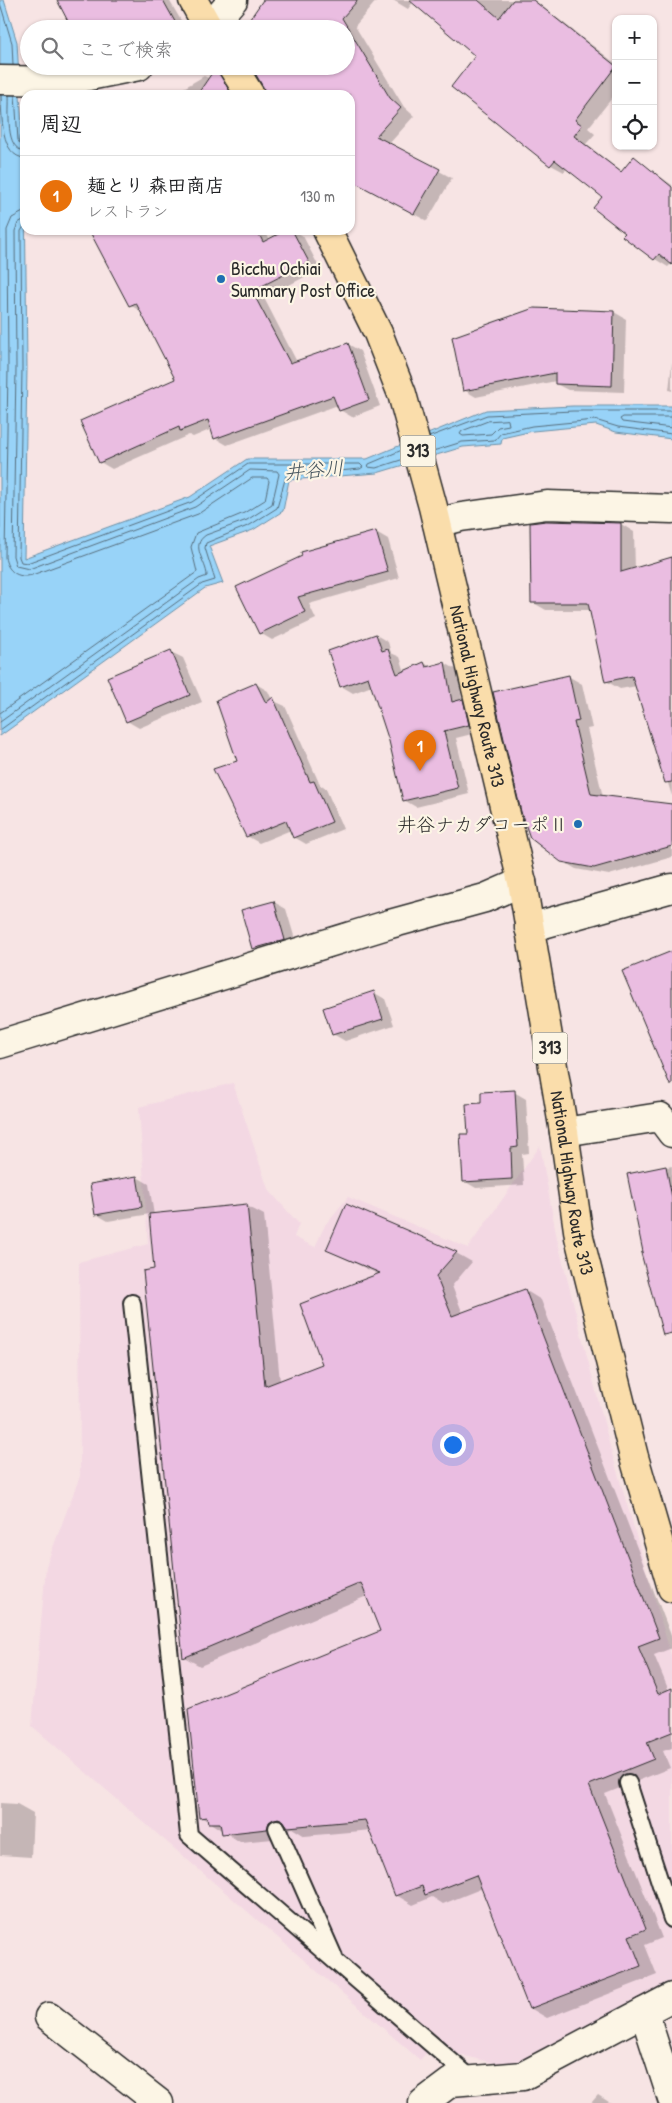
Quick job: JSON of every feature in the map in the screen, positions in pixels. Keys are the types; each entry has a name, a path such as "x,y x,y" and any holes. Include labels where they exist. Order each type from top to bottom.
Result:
{"highway":[{"path":"192,0 204,20"},
{"path":"238,75 247,90"},
{"name":"National Highway Route 313","path":"330,235 378,333 402,394 435,515 522,882 564,1132 579,1237 634,1457 672,1588"}],"street":[{"path":"216,20 233,0"},
{"path":"0,80 64,81 94,75"},
{"path":"435,515 461,517 547,505 672,510"},
{"path":"0,1044 390,924 484,898 522,882"},
{"path":"529,928 672,888"},
{"path":"564,1132 660,1117 672,1133"},
{"path":"423,2103 452,2082 523,2076 672,1997"},
{"path":"644,2012 672,2099"},
{"path":"48,2017 159,2103"}],"lane":[{"path":"132,1303 189,1835 473,2080"},
{"path":"628,1783 672,1919"},
{"path":"277,1828 336,1962"}],"shaded area":[{"path":"233,1083 268,1189 299,1224 294,1237 315,1247 325,1225 348,1197 468,1248 540,1146 557,1239 611,1450 672,1658 672,1983 539,2055 502,2065 453,2053 437,2041 420,2060 32,1726 46,1566 80,1476 79,1262 148,1244 139,1107"}],"water":[{"name":"井谷川","path":"0,0 4,0 17,42 20,95 20,235 26,235 27,368 24,558 190,497 247,459 367,459 486,410 573,406 672,406 672,439 616,432 596,425 533,431 502,438 501,444 463,447 377,473 289,480 283,511 253,530 209,546 223,583 205,588 0,736"}],"building":[{"path":"57,0 163,0 174,20 67,20"},
{"path":"263,0 358,0 342,18 343,20 249,20"},
{"path":"409,0 478,0 499,18 513,0 533,0 612,63 612,71 575,120 582,125 574,136 621,172 634,156 672,187 672,265 659,254 654,260 622,236 625,233 593,208 602,197 555,160 550,166 451,87 475,56"},
{"path":"355,40 390,98 401,108 376,136 440,169 414,214 355,183 355,90 264,90 256,75 355,75"},
{"path":"211,75 221,75 229,90 200,90"},
{"path":"92,235 260,235 263,242 276,235 295,235 309,262 252,291 290,363 348,343 369,400 339,411 333,396 214,439 208,420 180,431 179,427 99,463 80,421 175,379 136,303 129,306"},
{"path":"534,308 614,311 612,386 555,384 555,373 463,391 452,337"},
{"path":"546,521 621,523 621,572 672,557 672,782 665,783 632,676 605,682 588,603 531,603 530,523"},
{"path":"376,531 388,572 298,597 305,612 259,634 236,587 302,556 301,552"},
{"path":"376,634 382,651 388,649 397,674 424,662 426,667 445,662 452,702 463,699 469,725 444,731 458,788 403,801 389,741 368,677 340,687 328,651"},
{"path":"171,650 190,695 126,722 107,677"},
{"path":"569,675 579,721 574,722 591,794 672,804 672,846 594,868 561,862 530,838 521,812 493,692"},
{"path":"256,683 266,703 273,697 310,782 314,781 332,822 293,838 286,821 246,837 213,769 237,761 216,700"},
{"path":"274,901 285,940 252,949 241,910"},
{"path":"672,951 672,1085 670,1085 622,971"},
{"path":"374,991 383,1019 332,1035 323,1008"},
{"path":"515,1090 518,1147 511,1148 512,1179 463,1182 460,1134 468,1134 466,1104 481,1103 481,1092"},
{"path":"666,1166 672,1198 672,1333 663,1335 641,1253 643,1252 627,1174"},
{"path":"137,1176 142,1207 95,1215 90,1184"},
{"path":"247,1204 265,1386 322,1364 300,1304 380,1273 326,1250 346,1204 457,1252 436,1276 452,1316 525,1289 659,1638 638,1646 658,1694 672,1688 672,1732 647,1742 654,1759 589,1785 646,1929 629,1936 641,1966 529,2009 476,1875 425,1895 422,1886 395,1896 365,1820 288,1827 283,1820 278,1818 269,1822 267,1829 222,1834 220,1823 208,1823 207,1817 199,1818 188,1709 380,1631 361,1583 183,1658 143,1271 154,1269 149,1214"}],"place":[{"name":"Bicchu Ochiai Summary Post Office","path":"221,279"},
{"name":"麺とり 森田商店","path":"420,771"},
{"name":"井谷ナカダコーポⅡ","path":"578,824"}]}
